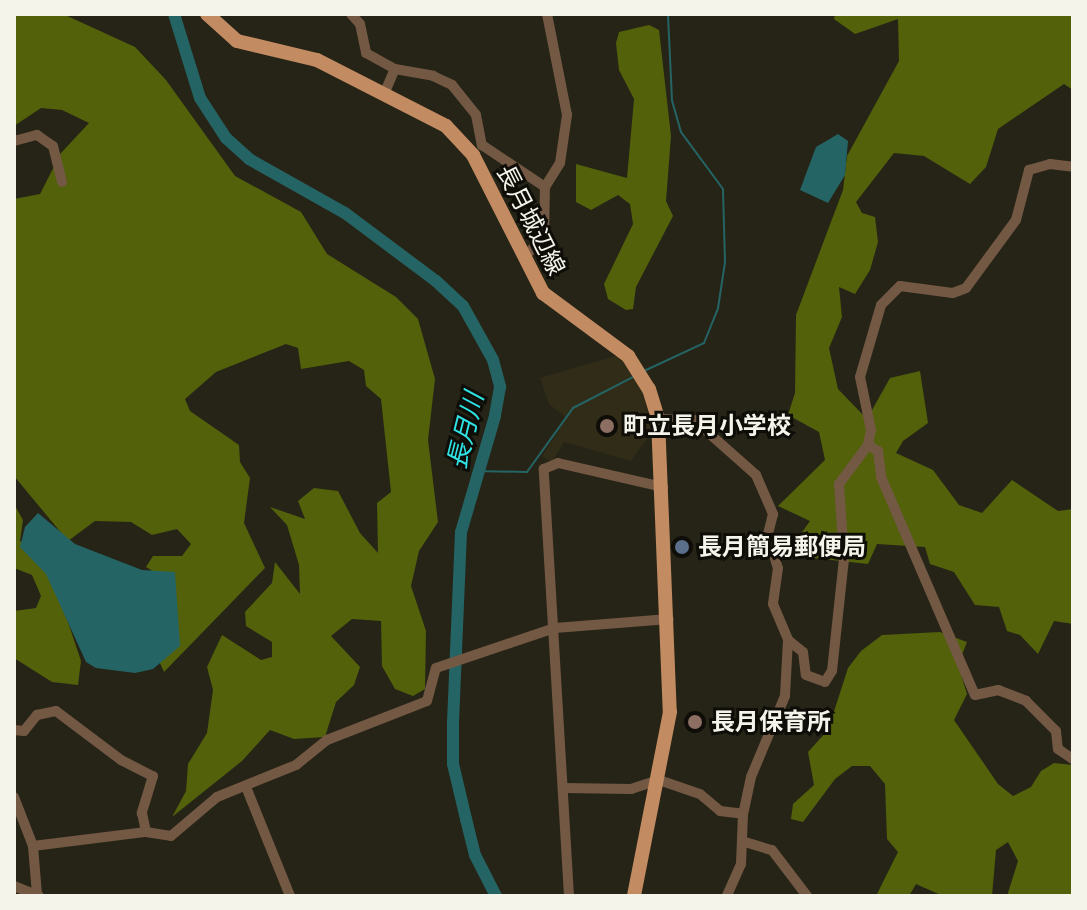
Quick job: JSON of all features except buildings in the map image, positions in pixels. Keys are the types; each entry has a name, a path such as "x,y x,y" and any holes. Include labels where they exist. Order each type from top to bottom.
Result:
{"main road":[{"name":"長月城辺線","path":"207,14 237,41 317,60 385,92 461,138 524,257 557,306 628,356 649,389 658,419 663,487 670,712 634,896"}],"street":[{"path":"351,14 360,24 366,53 395,69 422,72 452,85 476,115 482,145 545,187"},
{"path":"524,257 544,237 545,187 560,163 567,115 547,14"},
{"path":"385,92 395,69"},
{"path":"14,141 37,135 53,146 62,182"},
{"path":"788,640 803,652 806,675 825,682 832,671 844,558 839,484 868,445 871,430 860,377 888,294 900,286 953,293 966,288 1016,220 1029,170 1050,164 1073,167"},
{"path":"658,419 694,420 756,475 768,495 770,551 778,568 773,604 788,640 785,696 751,777 743,814 745,842 727,896"},
{"path":"868,445 878,451 881,477 975,695 998,690 1026,701 1056,731 1062,754 1073,759"},
{"path":"569,896 548,464 663,487"},
{"path":"33,846 146,832 171,836 199,807 296,765 327,740 427,701 431,675 444,665 555,628 669,619"},
{"path":"14,730 24,731 37,715 56,711 121,760 153,776 142,813 146,832"},
{"path":"564,788 631,789 659,780 700,794 720,811 743,814"},
{"path":"246,787 290,896"},
{"path":"14,797 33,846 38,896 14,886"},
{"path":"745,842 772,850 807,896"}],"shaded area":[{"path":"619,355 643,391 653,431 631,461 564,442 552,462 542,456 567,418 549,404 540,378"}],"green space":[{"path":"14,14 63,14 135,47 166,80 235,176 301,212 327,254 396,297 418,319 435,379 428,440 438,522 419,551 411,586 426,631 425,689 413,696 395,689 382,666 381,621 352,619 331,636 360,667 354,685 336,702 325,737 294,739 270,730 242,761 172,817 186,791 188,764 207,733 213,690 207,667 222,635 261,660 272,657 272,642 246,626 245,612 272,583 275,562 300,594 299,565 287,525 270,507 305,519 298,501 314,488 338,491 360,533 378,553 377,503 391,492 381,399 366,386 364,370 349,361 301,369 298,348 286,344 216,372 185,399 190,411 239,445 240,462 250,478 244,523 265,568 164,672 155,652 167,580 146,567 153,556 182,556 191,544 177,529 152,535 131,522 95,521 68,541 14,476 14,199 40,194 61,153 89,123 62,110 41,108 14,126"},
{"path":"835,14 1073,14 1073,90 1064,84 998,129 986,167 970,184 924,156 894,153 856,202 862,213 875,217 878,242 870,270 855,294 839,287 842,317 829,348 838,389 867,419 890,378 920,371 928,423 903,441 896,453 933,470 959,505 982,513 1012,480 1058,511 1073,509 1073,624 1054,621 1038,654 1020,635 1007,631 999,607 975,605 954,572 930,564 925,547 877,544 868,564 814,558 795,542 810,521 778,506 825,460 819,432 788,415 795,393 796,315 843,190 847,156 899,61 898,19 855,34 834,19"},
{"path":"649,25 659,30 671,136 666,201 673,216 636,287 633,309 626,310 608,299 604,284 633,224 630,204 618,195 591,210 576,202 576,164 627,178 634,99 619,70 616,43 619,32"},
{"path":"14,504 23,520 20,541 33,547 47,570 69,625 81,661 78,685 52,682 14,658 14,611 36,608 41,596 32,575 14,568"},
{"path":"940,632 967,642 958,665 967,694 954,720 998,784 1013,796 1031,787 1041,771 1054,763 1073,765 1073,896 1007,896 1018,861 1008,842 996,850 992,896 943,896 916,884 909,896 876,896 898,852 887,839 885,784 870,766 852,766 835,779 803,822 791,819 793,804 814,785 808,752 828,730 848,668 861,651 882,635"}],"water":[{"path":"838,134 848,141 845,175 828,203 800,190 816,147"},
{"path":"38,513 75,544 142,570 175,572 180,646 153,669 135,673 96,668 86,662 46,574 20,547 25,527"}],"waterway":[{"name":"長月川","path":"174,14 200,98 226,138 249,159 345,213 436,281 463,306 493,360 500,387 495,416 461,532 453,764 475,855 496,896"},
{"path":"644,371 704,343 718,308 725,262 723,189 681,132 672,100 668,14"},
{"path":"476,471 527,472 573,408 635,376"}],"place":[{"name":"町立長月小学校","path":"607,426"},
{"name":"長月簡易郵便局","path":"682,547"},
{"name":"長月保育所","path":"695,722"}]}
